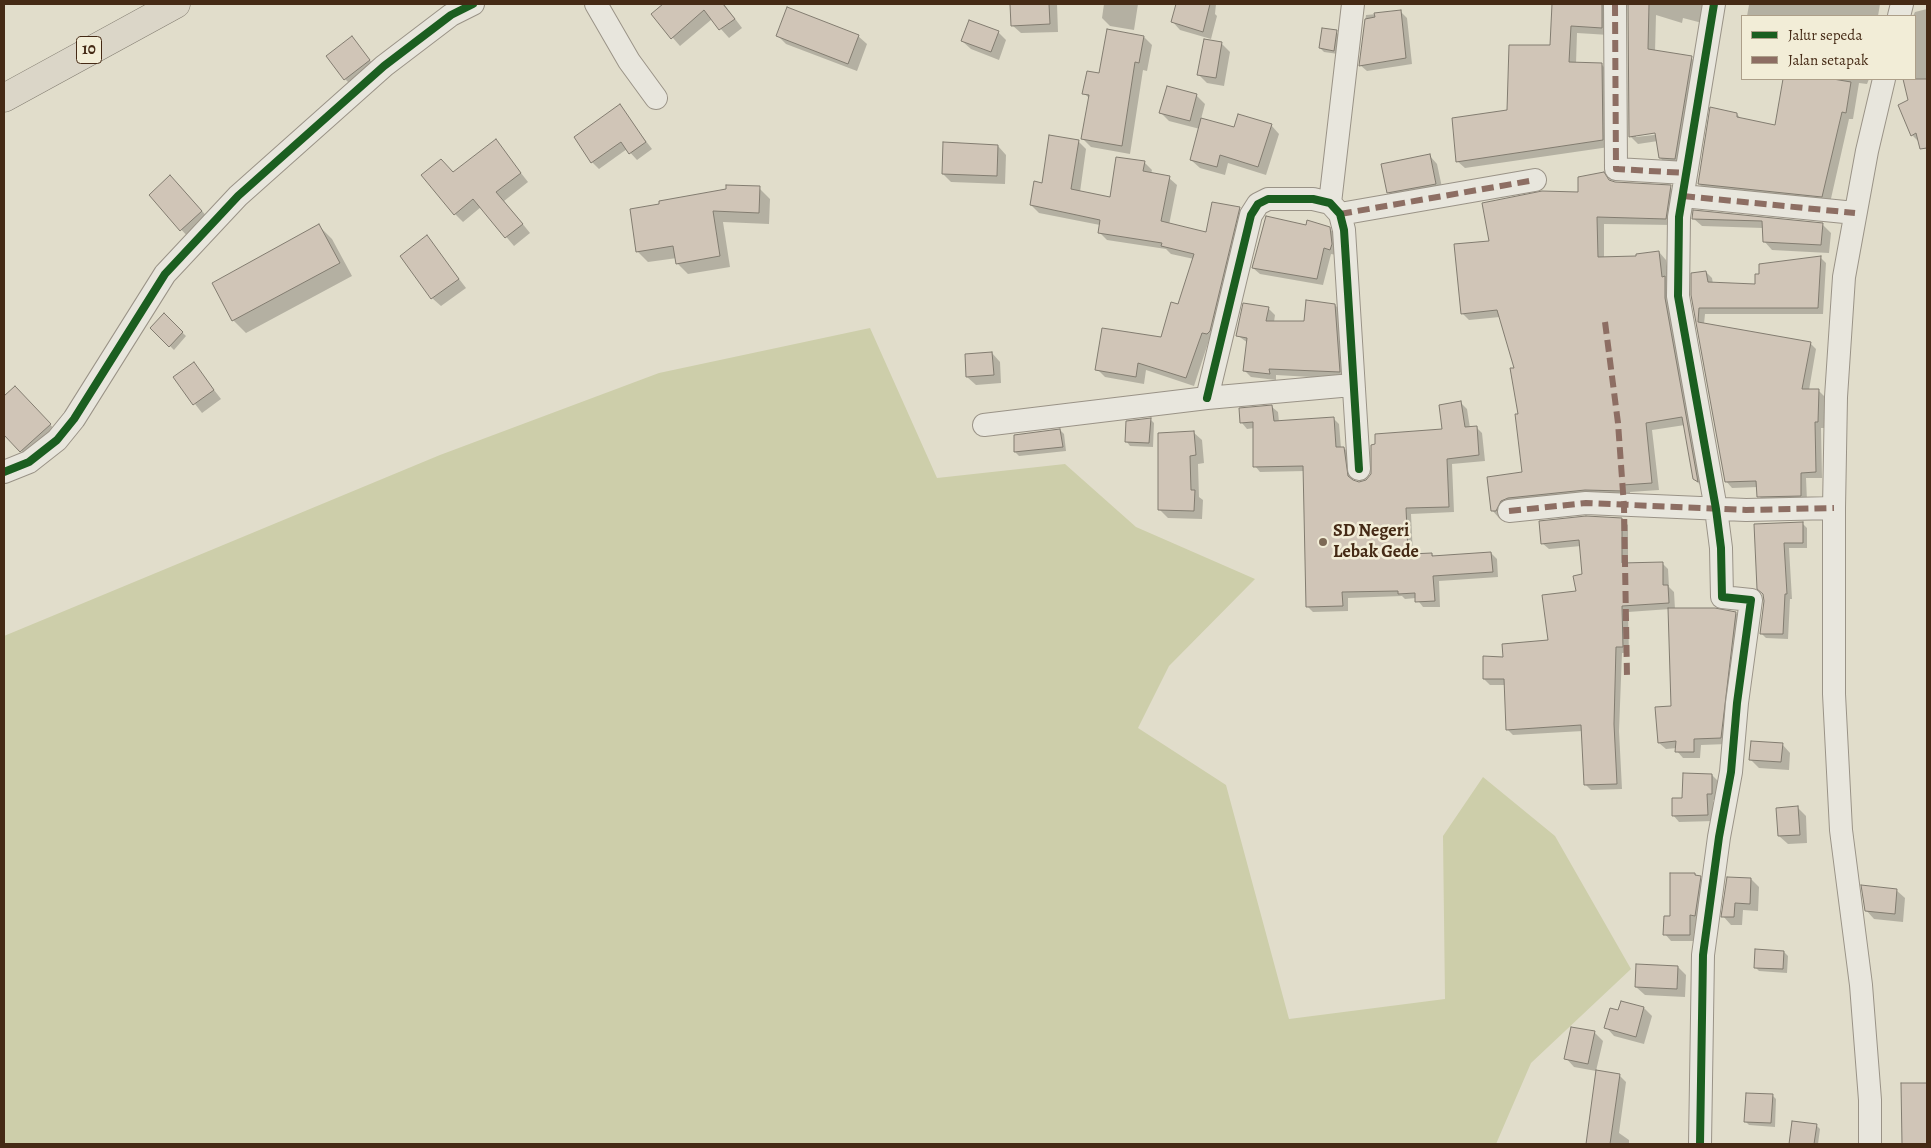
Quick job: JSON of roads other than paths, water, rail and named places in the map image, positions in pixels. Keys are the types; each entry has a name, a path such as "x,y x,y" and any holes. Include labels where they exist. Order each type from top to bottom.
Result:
{"highway":[{"name":"10","path":"4,98 53,69 176,4"}],"street":[{"path":"4,472 29,462 58,440 74,419 165,274 238,196 384,66 452,15 473,4"},
{"path":"596,4 629,61 656,98"},
{"path":"1353,4 1335,208 1344,230 1352,385 1359,469"},
{"path":"1615,4 1616,169 1686,174"},
{"path":"1700,1144 1703,955 1730,772 1737,703 1752,600 1722,597 1721,548 1716,509 1678,296 1679,217 1714,4"},
{"path":"1870,1144 1870,1100 1861,985 1841,830 1834,694 1834,508 1836,397 1844,277 1855,213 1884,80"},
{"path":"1207,398 1251,214 1258,204 1268,199 1313,199 1335,208 1535,180"},
{"path":"1683,196 1855,213"},
{"path":"984,424 1207,398 1352,385"},
{"path":"1509,511 1586,503 1716,509 1834,508"}],"place":[{"name":"SD Negeri Lebak Gede","path":"1323,542"}]}
